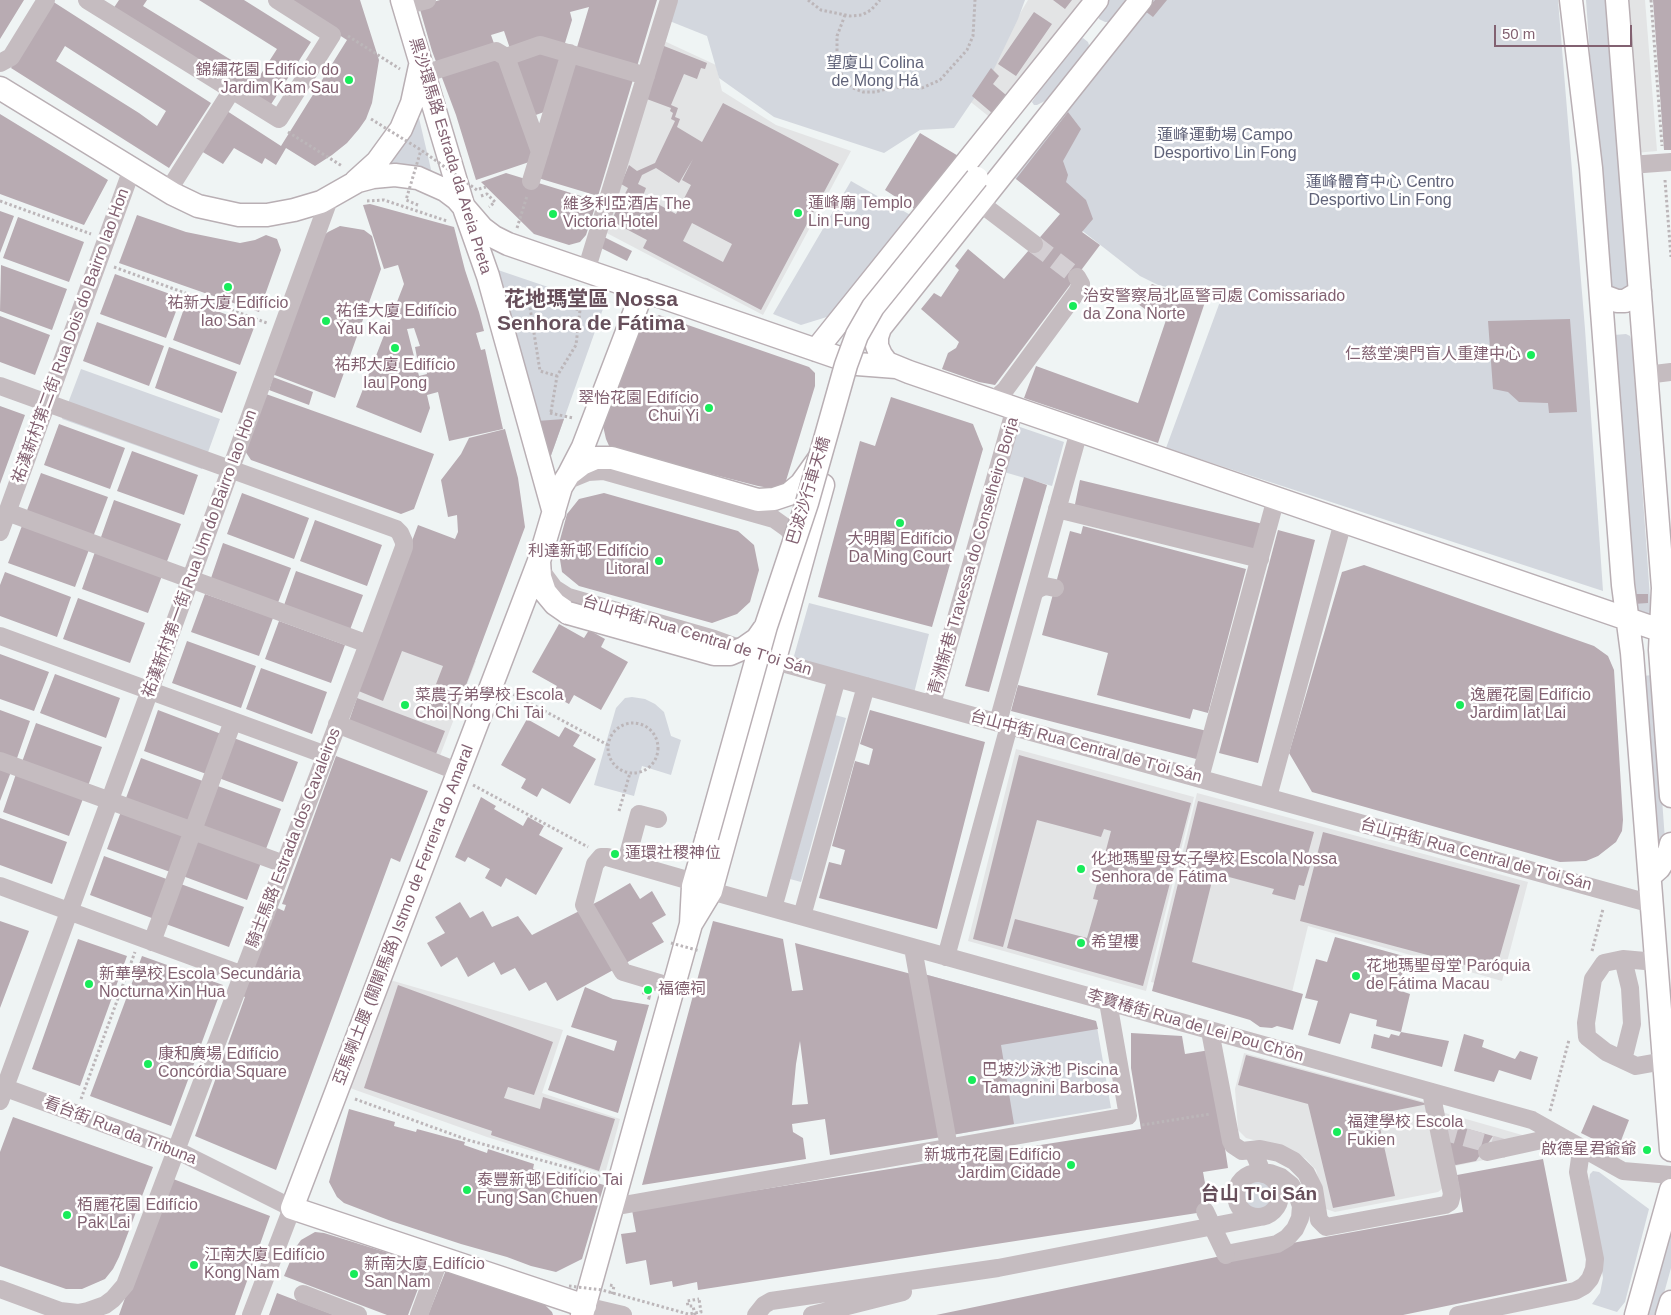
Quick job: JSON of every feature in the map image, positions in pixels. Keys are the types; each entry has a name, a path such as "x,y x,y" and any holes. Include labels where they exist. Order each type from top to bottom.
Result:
{"main road":[{"path":"1141,0 1069,93 982,186 880,328 877,346 887,363 1003,401 1079,431 1666,633"},
{"path":"1617,0 1663,588 1666,633 1660,650 1671,796"},
{"path":"1571,1 1591,168 1623,590 1632,652 1652,904 1664,960 1664,1061 1671,1150"},
{"name":"黑沙環馬路 Estrada da Areia Preta","path":"403,3 462,205 488,276 554,514"},
{"path":"1092,7 1087,24 1094,31 1102,35 1114,34"},
{"path":"812,348 1092,7"},
{"path":"0,88 185,200 212,210 253,215 294,210 345,196 377,162 401,128 414,97 422,68"},
{"path":"982,186 1039,72"},
{"path":"345,196 358,182 380,176 410,176 425,180 439,186 462,205 482,228 494,238 857,364 896,367"},
{"name":"巴波沙行車天橋","path":"702,886 707,837 766,626 807,503 846,365 857,335 873,307 982,186"},
{"path":"488,276 491,263 500,253 517,247"},
{"name":"亞馬喇土腰 (關閘馬路) Istmo de Ferreira do Amaral","path":"292,1208 539,561 565,481 592,422 643,290"},
{"path":"1600,295 1617,301 1625,301 1640,292"},
{"path":"292,1208 437,1268 583,1311 691,924 775,660 857,364"},
{"path":"565,481 582,464 596,458 612,458 758,500 774,499 789,494 801,484 820,457"},
{"path":"539,561 540,577 545,592 555,604 568,613 714,654 730,654 744,648 757,639 766,626"},
{"path":"1650,876 1659,868 1669,852 1671,844"},
{"path":"1636,1315 1671,1190"},
{"path":"1668,1315 1671,1302"}],"street":[{"path":"0,63 11,57 46,0"},
{"path":"87,0 279,120 332,34 283,1"},
{"path":"403,3 427,0"},
{"path":"586,271 669,0"},
{"path":"506,57 540,45 646,76"},
{"path":"422,68 496,51 506,57 540,152"},
{"path":"531,181 570,54"},
{"path":"168,191 232,90"},
{"path":"1630,165 1667,162"},
{"name":"祐漢新村第二街 Rua Dois do Bairro Iao Hon","path":"0,532 132,169"},
{"path":"982,186 988,208 1034,244"},
{"name":"祐漢新村第一街 Rua Um do Bairro Iao Hon","path":"2,1092 282,328 345,196"},
{"path":"1003,401 1080,287 1081,281 1077,276"},
{"path":"1646,374 1671,372"},
{"path":"0,386 231,470"},
{"name":"青洲新巷 Travessa do Conselheiro Borja","path":"932,704 1003,401"},
{"path":"946,957 1004,724 1034,593 1079,431"},
{"name":"騎士馬路 Estrada dos Cavaleiros","path":"99,1311 125,1285 404,548 403,537 396,530 231,470"},
{"path":"565,481 588,472 604,471 774,519 788,529 798,544 802,561"},
{"path":"1200,778 1276,498"},
{"path":"1057,509 1260,559"},
{"path":"7,512 368,644"},
{"path":"1268,797 1343,522"},
{"name":"台山中街 Rua Central de T'oi Sán","path":"539,561 545,576 554,588 568,597 714,639 775,660 837,678 1652,904"},
{"path":"0,636 326,755"},
{"path":"773,908 837,678"},
{"path":"802,916 866,686"},
{"path":"147,940 193,831 233,721"},
{"path":"337,724 458,774"},
{"path":"0,761 284,864"},
{"path":"626,862 639,814 658,820"},
{"path":"607,857 601,857 596,861 584,905 623,972 673,987"},
{"name":"李寶椿街 Rua de Lei Pou Ch'ôn","path":"607,857 773,908 913,948 1532,1120 1623,1171 1671,1175"},
{"path":"1608,892 1627,889 1650,876"},
{"path":"0,886 243,975"},
{"path":"913,948 949,1148"},
{"path":"1623,959 1630,988 1632,1024 1623,1060"},
{"path":"1664,960 1623,959 1604,963 1594,979 1586,1023 1587,1037 1606,1052 1636,1066 1664,1061"},
{"path":"612,1207 1128,1116 1108,1002"},
{"path":"1210,1031 1233,1146 1242,1151 1260,1150 1279,1153 1294,1161 1306,1173 1314,1189 1319,1220 1326,1227 1445,1205 1450,1202 1452,1194 1431,1092"},
{"name":"看台街 Rua da Tribuna","path":"2,1092 76,1113 176,1150 292,1208"},
{"path":"1487,1152 1560,1136"},
{"path":"1458,1315 1575,1291 1584,1286 1590,1279 1594,1269 1594,1259 1578,1172 1580,1158 1585,1150"},
{"path":"1253,1151 1263,1174"},
{"path":"756,1315 764,1305 771,1301 998,1268 1260,1217 1272,1212 1280,1201 1281,1194 1276,1182 1270,1176 1263,1174"},
{"path":"1205,1211 1226,1255 1277,1244 1287,1238 1298,1224 1301,1206 1291,1185 1281,1178 1270,1174 1248,1175 1242,1180 1236,1194 1237,1201 1246,1213 1260,1217"},
{"name":"亞馬喇土腰 (關閘馬路) Istmo de Ferreira do Amaral","path":"251,1315 292,1208"},
{"path":"418,1315 437,1268"},
{"path":"812,1315 998,1268"},
{"path":"0,1289 60,1311 99,1311"},
{"path":"303,1294 358,1315"},
{"path":"583,1311 623,1315"}],"path":[{"path":"808,0 821,10 844,15 862,15 871,10 880,0"},
{"path":"844,15 837,36 837,64 844,80 853,88 863,92 875,92 894,87 922,88 940,80 972,43 975,27 975,0"},
{"path":"1651,0 1667,162 1671,257"},
{"path":"332,34 336,29 393,64"},
{"path":"371,119 421,150 477,190 486,187"},
{"path":"279,120 276,125 333,160"},
{"path":"416,211 418,205 406,200 421,150"},
{"path":"517,247 531,181"},
{"path":"345,196 384,200 471,230"},
{"path":"0,201 106,240"},
{"path":"98,261 282,328"},
{"path":"551,412 557,376 576,345 580,310 528,295 540,372 557,376"},
{"path":"527,416 551,412 592,422"},
{"path":"493,683 608,745"},
{"path":"630,722 638,723 646,726 658,740 657,757 652,765 645,770 638,773 630,773 616,766 608,753 608,745 610,737 621,725 630,722"},
{"path":"458,774 607,857"},
{"path":"76,1113 147,940"},
{"path":"671,943 700,951"},
{"path":"336,1093 468,1140 619,1182"},
{"path":"1140,1126 1225,1111"},
{"path":"569,1286 602,1290 688,1314 701,1312 699,1299 687,1301 688,1306 694,1306 695,1315"}],"shaded area":[{"path":"1028,0 1086,0 992,119 967,99"},
{"path":"1623,0 1645,0 1657,151 1635,153"},
{"path":"662,40 716,65 722,91 776,125 851,151 763,315 601,230"},
{"name":"菜農子弟學校 Escola Choi Nong Chi Tai","path":"380,626 476,661 438,761 343,725"},
{"name":"化地瑪聖母女子學校 Escola Nossa Senhora de Fátima","path":"1016,749 1194,797 1146,991 968,941"},
{"path":"1197,793 1528,882 1502,981 1308,926 1286,1017 1151,982"},
{"path":"390,980 563,1030 542,1093 620,1119 605,1174 487,1137 350,1088"},
{"name":"福建學校 Escola Fukien","path":"1244,1053 1429,1103 1444,1184 1442,1189 1438,1192 1335,1212 1326,1209 1316,1170 1306,1159 1293,1151 1246,1138 1238,1130 1235,1089"},
{"path":"1438,1111 1557,1145 1450,1167"}],"green space":[{"name":"望廈山 Colina de Mong Há","path":"670,0 1025,0 994,69 954,128 920,130 884,153 774,117 719,78 707,36 667,20"},
{"path":"1106,0 1130,0 1110,22 1105,22 1099,19 1098,16"},
{"name":"蓮峰體育中心 Centro Desportivo Lin Fong","path":"1152,0 1558,0 1585,329 1603,591 1166,448 1221,299 1158,285 1140,276 1011,175"},
{"path":"1586,0 1610,0 1629,289 1607,292"},
{"path":"1083,38 1089,45 1087,50 1059,87 1045,101 1034,105 1032,102 1047,76"},
{"path":"415,101 433,178 411,166 376,163"},
{"path":"851,181 914,217 830,316 801,325 773,314"},
{"path":"498,270 604,306 548,464"},
{"path":"1626,334 1630,336 1632,342 1651,612 1650,615 1637,620 1614,335"},
{"path":"81,369 220,419 202,469 62,419"},
{"path":"1017,426 1064,442 1052,486 1004,472"},
{"path":"809,603 929,634 913,697 792,663"},
{"path":"1653,675 1665,840 1655,840 1642,676"},
{"path":"625,698 645,699 655,704 664,712 671,736 681,740 671,775 642,766 634,796 594,785 616,708"},
{"path":"835,715 846,718 801,882 790,879"},
{"path":"924,974 1096,1021 1111,1108 952,1135"},
{"path":"1593,1171 1599,1172 1649,1209 1625,1302 1617,1312 1592,1304 1600,1293 1603,1278 1589,1181 1590,1174"},
{"path":"1259,1176 1273,1181 1278,1195 1273,1209 1259,1214 1245,1209 1240,1195 1245,1181"},
{"path":"1671,1228 1671,1268 1658,1315 1647,1315"}],"building":[{"path":"0,0 24,0 0,39"},
{"path":"119,0 147,0 143,6 259,77 277,49 199,0 244,0 311,42 268,109 111,12"},
{"name":"錦繡花園 Edifício do Jardim Kam Sau","path":"293,0 360,0 379,60 372,103 366,119 347,143 315,166 286,148 276,165 265,158 262,164 234,148 223,164 201,151 227,111 281,146 347,40 322,24"},
{"path":"440,0 657,0 598,196 538,178 589,7 570,12 572,20 544,112 533,116 504,31 491,35 535,160 476,180 456,115 432,51 419,6"},
{"path":"1053,0 1072,0 1065,9"},
{"path":"1155,0 1167,0 1153,17 1145,11"},
{"path":"1653,0 1671,0 1671,150 1664,150"},
{"path":"52,1 211,103 169,168 11,68","holes":["65,46 166,111 157,126 56,61"]},
{"path":"1034,12 1052,24 1016,76 998,64"},
{"path":"664,46 707,63 705,69 701,68 697,79 684,74 671,105 678,108 675,117 680,119 677,127 702,142 723,103 839,164 761,310 643,248 647,240 611,221 628,188 621,184 629,165 637,171 655,163 675,121 671,119 673,113 670,111 671,108 644,98","holes":["693,159 682,180 691,185 676,214 643,196 646,188 638,184 642,175 656,168 679,183","692,223 732,244 723,262 683,241"]},
{"path":"991,68 999,76 993,84 1006,95 992,113 972,96"},
{"path":"1068,112 1081,129 1063,161 1068,175 1066,182 1086,200 1093,219 1082,232 1100,245 995,385 979,382 942,369 948,353 956,348 959,342 921,309 934,293 941,297 959,270 955,266 968,249 1004,279 1060,214 1016,179"},
{"path":"0,114 108,180 84,225 0,194"},
{"path":"920,133 960,157 916,210 885,190"},
{"name":"維多利亞酒店 The Victoria Hotel","path":"506,173 597,201 586,235 580,242 569,245 534,234 481,182"},
{"path":"370,204 454,227 484,331 476,333 481,350 485,349 503,429 449,441 438,392 427,395 430,408 421,433 356,407 404,284 398,265 384,269 363,205","holes":["414,328 420,346 415,347 418,363 425,362 427,374 419,376 407,329"]},
{"path":"0,211 14,216 0,253"},
{"name":"祐新大廈 Edifício Iao San","path":"137,215 186,232 240,243 255,240 266,235 277,239 281,250 259,312 119,263"},
{"path":"18,217 84,242 69,282 3,258"},
{"name":"祐佳大廈 Edifício Yau Kai","path":"340,226 364,230 372,236 381,269 335,398 272,374 318,240"},
{"path":"604,237 632,251 627,261 599,247"},
{"path":"1,265 67,289 52,330 0,311"},
{"path":"115,274 181,298 166,338 100,314"},
{"path":"1152,284 1205,302 1158,443 1024,398 1036,366 1138,403 1166,320 1155,316 1135,302"},
{"path":"187,300 255,325 240,365 173,340"},
{"name":"翠怡花園 Edifício Chui Yi","path":"659,315 809,367 815,373 815,386 785,484 775,489 758,486 610,448 603,426 637,328"},
{"path":"0,316 50,335 35,375 0,362"},
{"name":"仁慈堂澳門盲人重建中心","path":"1570,319 1577,412 1549,413 1548,403 1519,402 1508,392 1493,389 1488,321"},
{"path":"97,322 164,346 149,386 83,361"},
{"path":"169,347 237,372 222,413 155,388"},
{"path":"273,377 313,392 309,405 269,390"},
{"path":"266,394 434,454 414,509 401,514 251,460 245,451"},
{"name":"大明閣 Edifício Da Ming Court","path":"891,397 973,424 983,449 932,627 818,597 860,441 875,446"},
{"path":"0,406 25,415 0,484"},
{"path":"564,419 548,464 537,421"},
{"path":"59,424 125,448 110,489 44,465"},
{"path":"505,429 518,478 525,527 453,720 426,710 443,666 402,651 383,701 356,690 418,525 455,539 458,532 457,515 448,517 441,480 461,454 469,438"},
{"path":"132,451 198,475 184,515 117,491"},
{"path":"41,473 108,497 93,537 26,513"},
{"path":"1024,477 1047,485 989,692 965,686"},
{"path":"1080,480 1263,524 1255,553 1074,509"},
{"path":"242,493 309,518 294,559 227,534"},
{"name":"利達新邨 Edifício Litoral","path":"604,493 738,531 754,545 759,570 750,602 737,614 712,623 579,586 562,572 558,547 567,514 579,499"},
{"path":"114,500 181,524 166,564 100,540"},
{"path":"315,520 382,545 367,586 300,561"},
{"path":"23,523 90,547 75,587 8,563"},
{"path":"1083,526 1246,569 1208,713 1193,709 1190,719 1097,695 1108,653 1042,635 1070,531 1081,534"},
{"path":"1278,530 1315,540 1258,763 1219,753"},
{"path":"223,543 291,568 276,608 209,584"},
{"path":"96,549 163,573 148,613 82,589"},
{"name":"逸麗花園 Edifício Jardim Iat Lai","path":"1364,565 1594,646 1608,656 1614,670 1623,820 1622,831 1616,842 1598,856 1586,861 1560,862 1312,792 1289,753 1342,572"},
{"path":"296,571 363,595 348,635 282,611"},
{"path":"5,572 71,597 57,637 0,616 0,585"},
{"path":"205,594 273,618 259,656 191,632"},
{"path":"1633,594 1648,594 1648,603 1633,604"},
{"path":"78,598 145,623 130,663 63,639"},
{"path":"279,621 345,645 331,683 265,659"},
{"path":"559,624 584,638 589,630 605,639 601,647 628,662 601,710 574,695 569,704 552,695 557,686 532,672"},
{"path":"187,641 256,666 241,708 172,683"},
{"path":"0,654 49,672 34,711 0,699"},
{"path":"261,668 327,692 312,734 246,709"},
{"path":"55,674 120,698 106,738 40,713"},
{"path":"1018,685 1207,731 1200,760 1011,711"},
{"path":"357,698 445,731 434,759 347,727"},
{"path":"0,710 30,721 16,761 0,755"},
{"path":"158,710 224,735 209,775 144,751"},
{"path":"870,710 985,742 937,929 819,898 829,862 841,865 845,850 832,846 855,761 869,765 873,749 860,744"},
{"path":"527,719 559,737 565,727 580,735 573,746 596,759 570,804 542,788 537,797 521,788 526,779 501,765"},
{"path":"36,723 102,747 88,786 22,762"},
{"path":"231,737 298,762 283,802 216,777"},
{"name":"化地瑪聖母女子學校 Escola Nossa Senhora de Fátima","path":"1019,755 1191,803 1143,986 1007,948 1015,919 1087,938 1098,900 1093,899 1111,831 1104,829 1101,837 1037,820 1003,947 973,939"},
{"path":"336,756 428,791 400,862 391,858 276,1170 195,1136 245,997 240,995 275,907 284,911 286,905 282,904"},
{"path":"141,758 208,783 193,823 126,798"},
{"path":"0,765 12,769 0,801"},
{"path":"17,771 84,796 69,836 3,812"},
{"path":"215,785 281,809 266,849 200,825"},
{"path":"481,797 496,806 494,809 523,826 528,817 544,826 539,835 563,848 536,895 506,878 501,887 485,878 490,869 468,857 465,862 455,857"},
{"path":"1198,801 1314,832 1305,865 1310,866 1304,886 1299,885 1295,900 1272,894 1274,889 1214,873 1192,962 1303,994 1293,1030 1277,1026 1272,1028 1260,1027 1250,1020 1152,991"},
{"path":"122,809 188,833 173,873 107,849"},
{"path":"0,818 67,842 52,884 0,865"},
{"path":"1323,832 1520,885 1495,973 1300,921"},
{"path":"195,835 262,860 247,900 180,875"},
{"path":"104,856 172,881 157,920 90,895"},
{"path":"178,883 244,907 229,947 163,923"},
{"path":"630,883 640,899 652,891 666,915 652,923 664,942 557,1001 546,982 529,991 515,968 501,975 494,962 468,977 457,957 441,967 427,943 445,933 435,917 460,902 470,918 483,911 492,927 518,916 532,935"},
{"path":"0,921 29,931 0,1008"},
{"path":"713,921 783,939 792,991 803,990 795,943 915,975 942,1137 830,1155 825,1119 792,1124 793,1132 803,1138 806,1159 642,1185","holes":["800,1041 808,1104 792,1105"]},
{"name":"花地瑪聖母堂 Paróquia de Fátima Macau","path":"1335,937 1407,957 1398,990 1410,994 1401,1032 1376,1026 1377,1020 1350,1013 1340,1044 1308,1035 1318,1001 1305,998 1316,959 1327,962"},
{"name":"新華學校 Escola Secundária Nocturna Xin Hua","path":"78,939 127,956 80,1086 32,1069"},
{"name":"康和廣場 Edifício Concórdia Square","path":"142,956 223,985 171,1126 90,1096"},
{"path":"924,974 1096,1021 1098,1029 1001,1045 1014,1124 952,1135"},
{"name":"福德祠","path":"645,984 653,987 650,1000 647,999 648,996 642,994"},
{"path":"398,985 553,1042 534,1095 508,1087 504,1098 540,1109 543,1097 615,1119 599,1171 491,1135 492,1131 364,1088"},
{"path":"585,987 613,999 649,1005 618,1113 548,1090 567,1035 614,1051 617,1041 571,1027"},
{"path":"1401,1032 1449,1041 1442,1067 1371,1048 1374,1034 1389,1038 1391,1034 1399,1036"},
{"name":"新城市花園 Edifício Jardim Cidade","path":"1131,1033 1182,1036 1185,1054 1210,1050 1228,1168 1203,1172 1210,1211 698,1290 697,1282 673,1287 672,1281 650,1285 646,1260 626,1264 621,1234 636,1232 632,1210 1141,1129 1131,1068"},
{"path":"1464,1034 1484,1040 1482,1047 1515,1059 1520,1051 1538,1057 1531,1080 1499,1070 1494,1082 1454,1071"},
{"name":"福建學校 Escola Fukien","path":"1246,1055 1428,1104 1377,1114 1395,1196 1333,1208 1308,1104 1238,1085"},
{"path":"1593,1105 1629,1120 1617,1151 1581,1133"},
{"name":"泰豐新邨 Edifício Tai Fung San Chuen","path":"349,1109 395,1122 394,1126 416,1132 417,1129 465,1142 464,1145 487,1153 488,1149 534,1164 533,1169 555,1175 556,1171 604,1185 582,1259 556,1272 461,1244 344,1203 337,1197 329,1182"},
{"name":"栢麗花園 Edifício Pak Lai","path":"13,1117 153,1167 119,1257 105,1279 82,1289 66,1289 0,1266 0,1152"},
{"path":"1446,1123 1493,1136 1476,1161 1456,1165 1453,1164"},
{"path":"1543,1159 1567,1281 1403,1315 936,1315 1226,1255 1463,1212 1457,1175"},
{"name":"江南大廈 Edifício Kong Nam","path":"168,1177 270,1216 235,1315 119,1315"},
{"name":"新南大廈 Edifício San Nam","path":"315,1232 324,1233 427,1265 408,1315 387,1315 284,1276 296,1247 301,1240"},
{"path":"446,1270 541,1301 553,1315 428,1315"},
{"path":"277,1293 334,1315 269,1315"}],"tunnel":[{"path":"1034,244 1077,277"},
{"path":"1439,1130 1507,1149"}],"place":[{"name":"錦繡花園 Edifício do Jardim Kam Sau","path":"349,80"},
{"name":"蓮峰廟 Templo Lin Fung","path":"798,213"},
{"name":"維多利亞酒店 The Victoria Hotel","path":"553,214"},
{"name":"祐新大廈 Edifício Iao San","path":"228,287"},
{"name":"治安警察局北區警司處 Comissariado da Zona Norte","path":"1073,306"},
{"name":"祐佳大廈 Edifício Yau Kai","path":"326,321"},
{"name":"祐邦大廈 Edifício Iau Pong","path":"395,348"},
{"name":"仁慈堂澳門盲人重建中心","path":"1531,355"},
{"name":"翠怡花園 Edifício Chui Yi","path":"709,408"},
{"name":"大明閣 Edifício Da Ming Court","path":"900,523"},
{"name":"利達新邨 Edifício Litoral","path":"659,561"},
{"name":"菜農子弟學校 Escola Choi Nong Chi Tai","path":"405,705"},
{"name":"逸麗花園 Edifício Jardim Iat Lai","path":"1460,705"},
{"name":"蓮環社稷神位","path":"615,854"},
{"name":"化地瑪聖母女子學校 Escola Nossa Senhora de Fátima","path":"1081,869"},
{"name":"希望樓","path":"1081,943"},
{"name":"花地瑪聖母堂 Paróquia de Fátima Macau","path":"1356,976"},
{"name":"新華學校 Escola Secundária Nocturna Xin Hua","path":"89,984"},
{"name":"福德祠","path":"648,990"},
{"name":"康和廣場 Edifício Concórdia Square","path":"148,1064"},
{"name":"巴坡沙泳池 Piscina Tamagnini Barbosa","path":"972,1080"},
{"name":"福建學校 Escola Fukien","path":"1337,1132"},
{"name":"啟德星君爺爺","path":"1647,1150"},
{"name":"新城市花園 Edifício Jardim Cidade","path":"1071,1165"},
{"name":"泰豐新邨 Edifício Tai Fung San Chuen","path":"467,1190"},
{"name":"栢麗花園 Edifício Pak Lai","path":"67,1215"},
{"name":"江南大廈 Edifício Kong Nam","path":"194,1265"},
{"name":"新南大廈 Edifício San Nam","path":"354,1274"}],"district":[{"name":"花地瑪堂區 Nossa Senhora de Fátima","path":"591,312"},
{"name":"台山 T'oi Sán","path":"1259,1195"}],"park label":[{"name":"蓮峰運動場 Campo Desportivo Lin Fong","path":"1225,145"}]}
